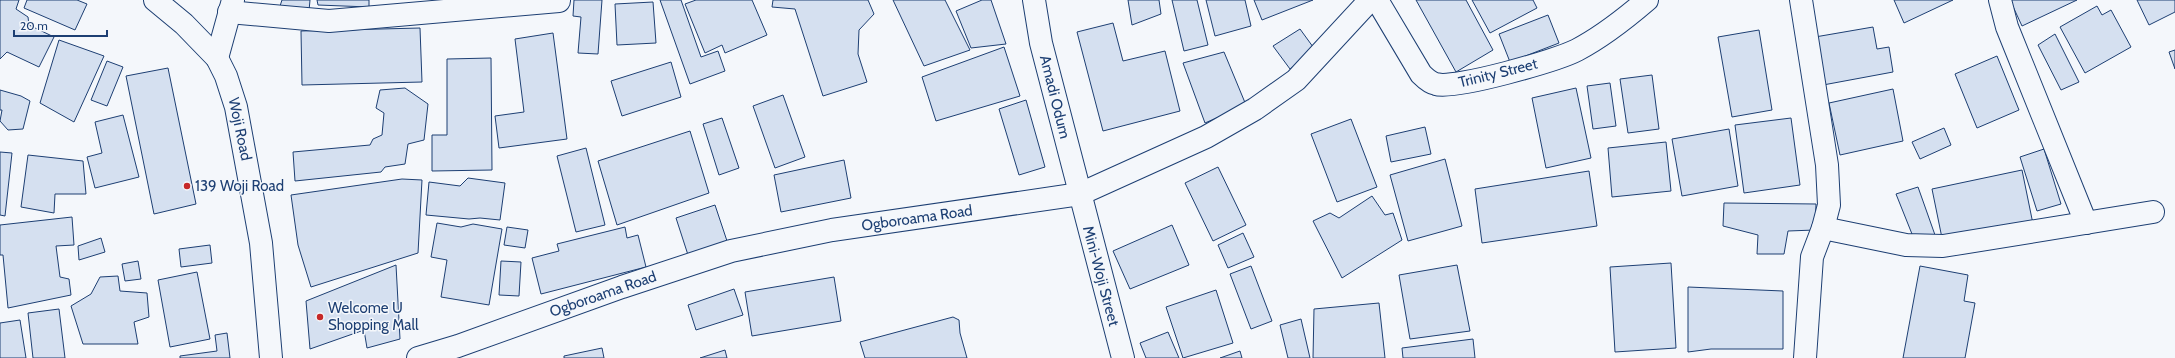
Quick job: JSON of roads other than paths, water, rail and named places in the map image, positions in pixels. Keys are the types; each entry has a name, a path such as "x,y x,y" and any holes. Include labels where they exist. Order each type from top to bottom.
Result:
{"street":[{"name":"Woji Road","path":"155,0 184,24 217,58 226,76 236,106 261,244 271,358"},
{"name":"Amadi Odum","path":"1034,0 1041,43 1080,194"},
{"name":"Ogboroama Road","path":"418,358 458,346 622,287 731,251 832,230 1080,194 1206,136 1255,109 1296,80 1370,0"},
{"name":"Trinity Street","path":"1378,0 1421,74 1436,85 1454,84 1536,65 1577,50 1630,14 1647,0"},
{"path":"1801,0 1827,165 1829,205 1823,228 1812,257 1805,358"},
{"path":"2000,0 2007,27 2086,223"},
{"path":"217,58 231,6 329,22 559,1"},
{"name":"Mini-Woji Street","path":"1080,194 1123,358"},
{"path":"1823,228 1906,245 1943,246 2153,212"}],"place":[{"name":"139 Woji Road","path":"187,186"},
{"name":"Welcome U Shopping Mall","path":"320,317"}]}
